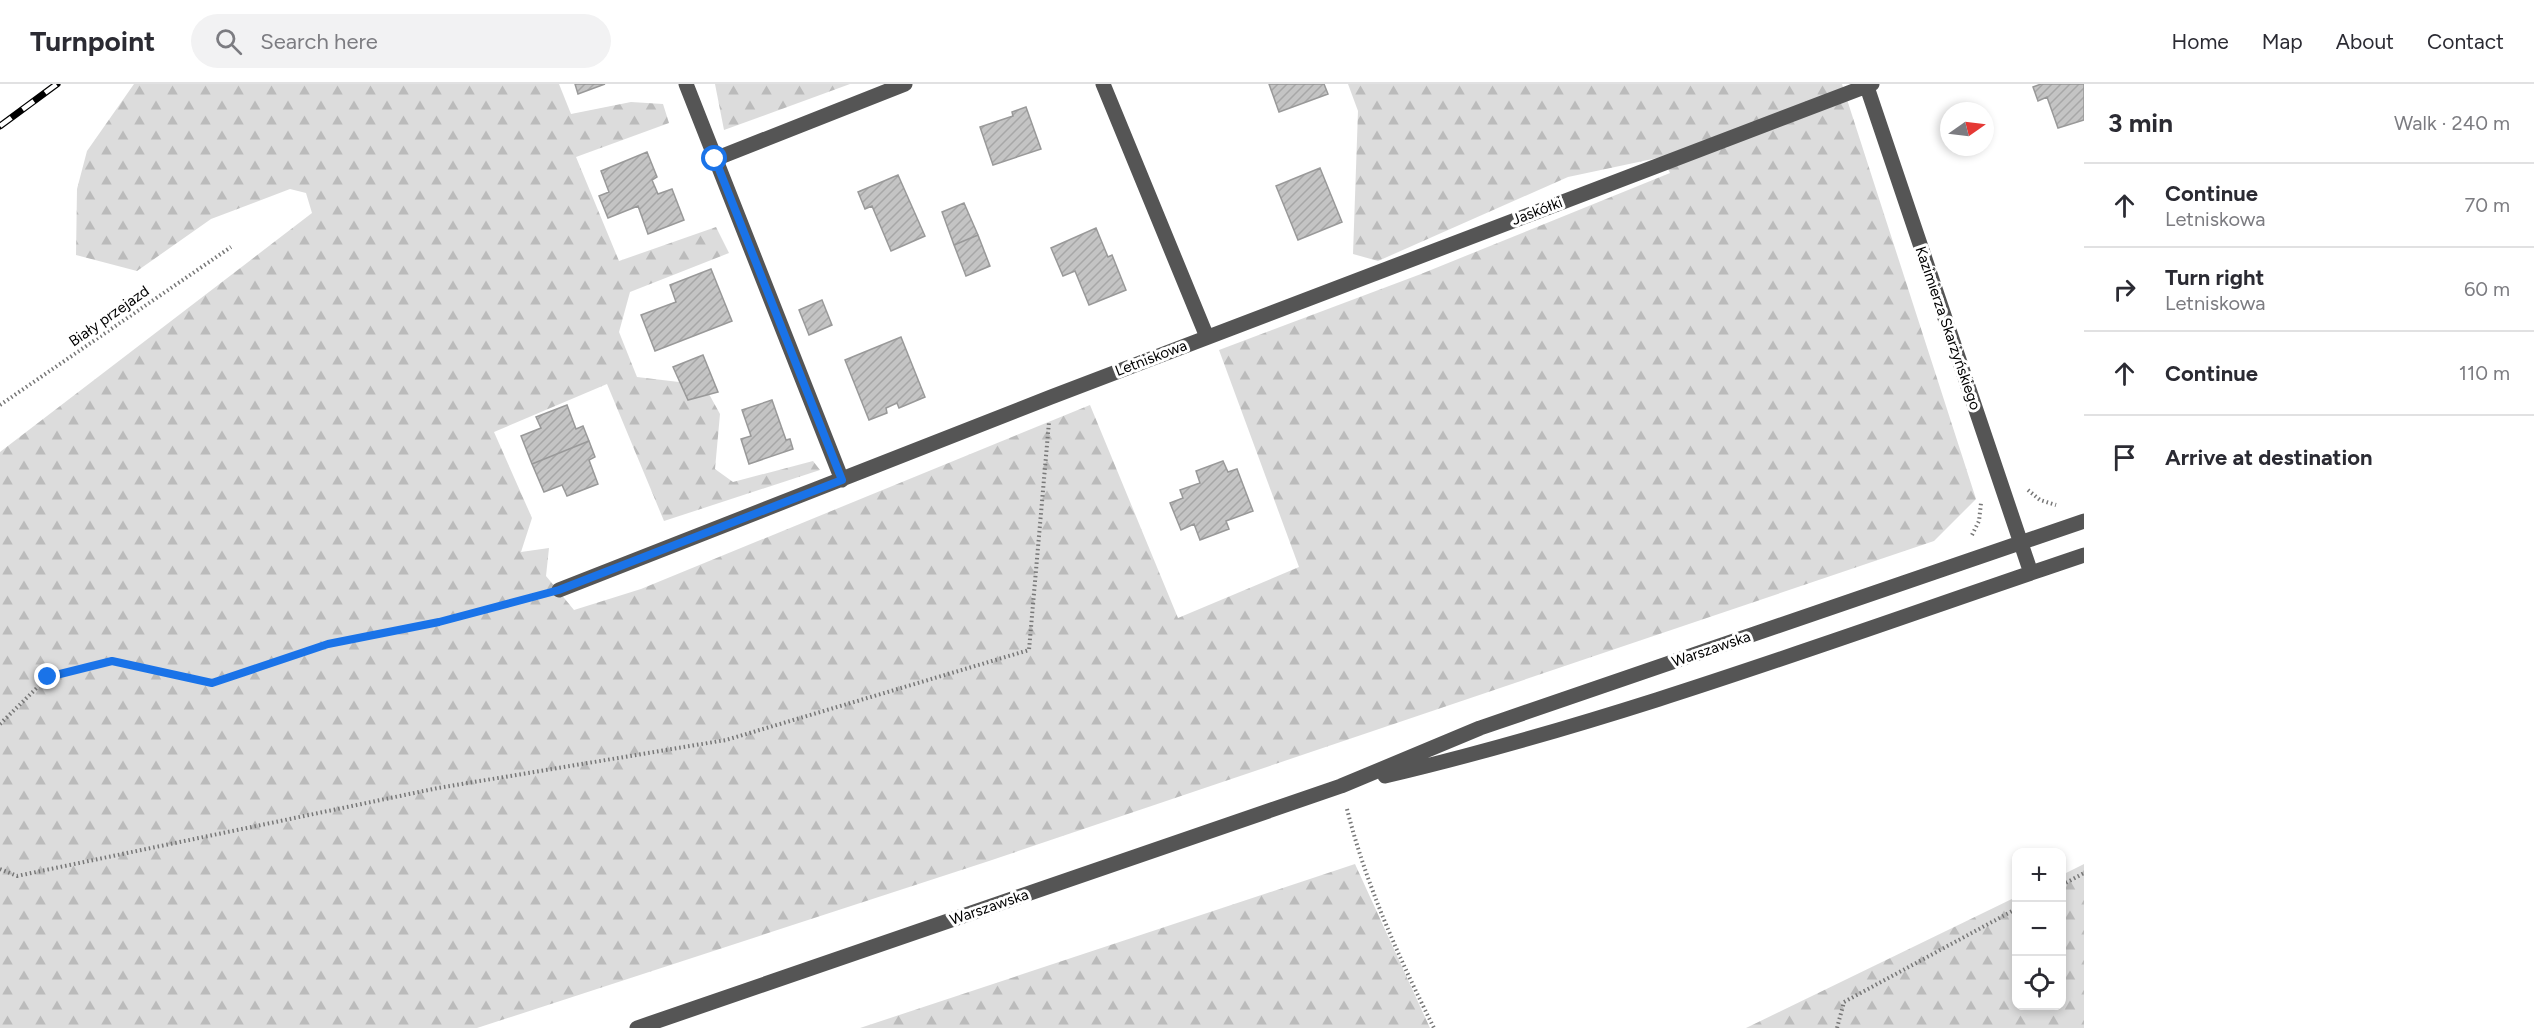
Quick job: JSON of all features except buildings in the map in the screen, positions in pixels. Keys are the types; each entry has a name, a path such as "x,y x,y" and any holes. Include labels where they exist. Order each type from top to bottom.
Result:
{"street":[{"path":"686,84 842,480"},
{"path":"715,159 905,84"},
{"name":"Letniskowa","path":"559,590 1207,337 1103,84"},
{"name":"Jaskółki","path":"1207,337 1868,85"},
{"name":"Kazimierza Skarżyńskiego","path":"1868,85 2031,573"},
{"name":"Warszawska","path":"638,1028 1341,786 1480,728 2084,521"},
{"name":"Warszawska","path":"1341,786 1489,751 1631,709 2084,555"}],"path":[{"name":"Biały przejazd","path":"0,405 231,246"},
{"path":"0,869 17,876 438,788 726,741 1029,650 1051,397"},
{"path":"1966,539 1972,536 1979,521 1982,503 1979,492"},
{"path":"0,724 48,677 112,661 212,683 328,644 439,622 559,590"},
{"path":"1341,786 1357,851 1407,976 1434,1028"},
{"path":"2066,882 2084,873"},
{"path":"1837,1028 1844,1002 2012,911"}],"green space":[{"path":"134,84 559,84 571,114 631,102 663,104 669,123 576,157 619,261 716,227 729,253 630,292 619,332 637,377 704,385 720,414 715,469 733,482 813,461 820,470 664,521 607,384 494,432 532,518 521,552 549,548 546,576 574,610 641,589 1090,405 1178,618 1299,567 1219,350 1421,274 1670,173 1662,157 1568,177 1378,261 1353,254 1358,111 1348,84 1842,84 1976,499 1934,541 989,861 477,1028 0,1028 0,452 312,213 306,193 290,189 211,219 137,271 76,255 77,189 87,151"},
{"path":"715,84 850,84 724,130"},
{"path":"1355,864 1430,1028 860,1028"},
{"path":"2084,864 2084,1028 1746,1028 2012,899 2012,1010 2066,1010 2066,873"}],"railway":[{"path":"0,126 57,84"}],"route":[{"path":"48,677 112,661 212,683 328,644 439,622 559,590 842,480 715,159"}]}
